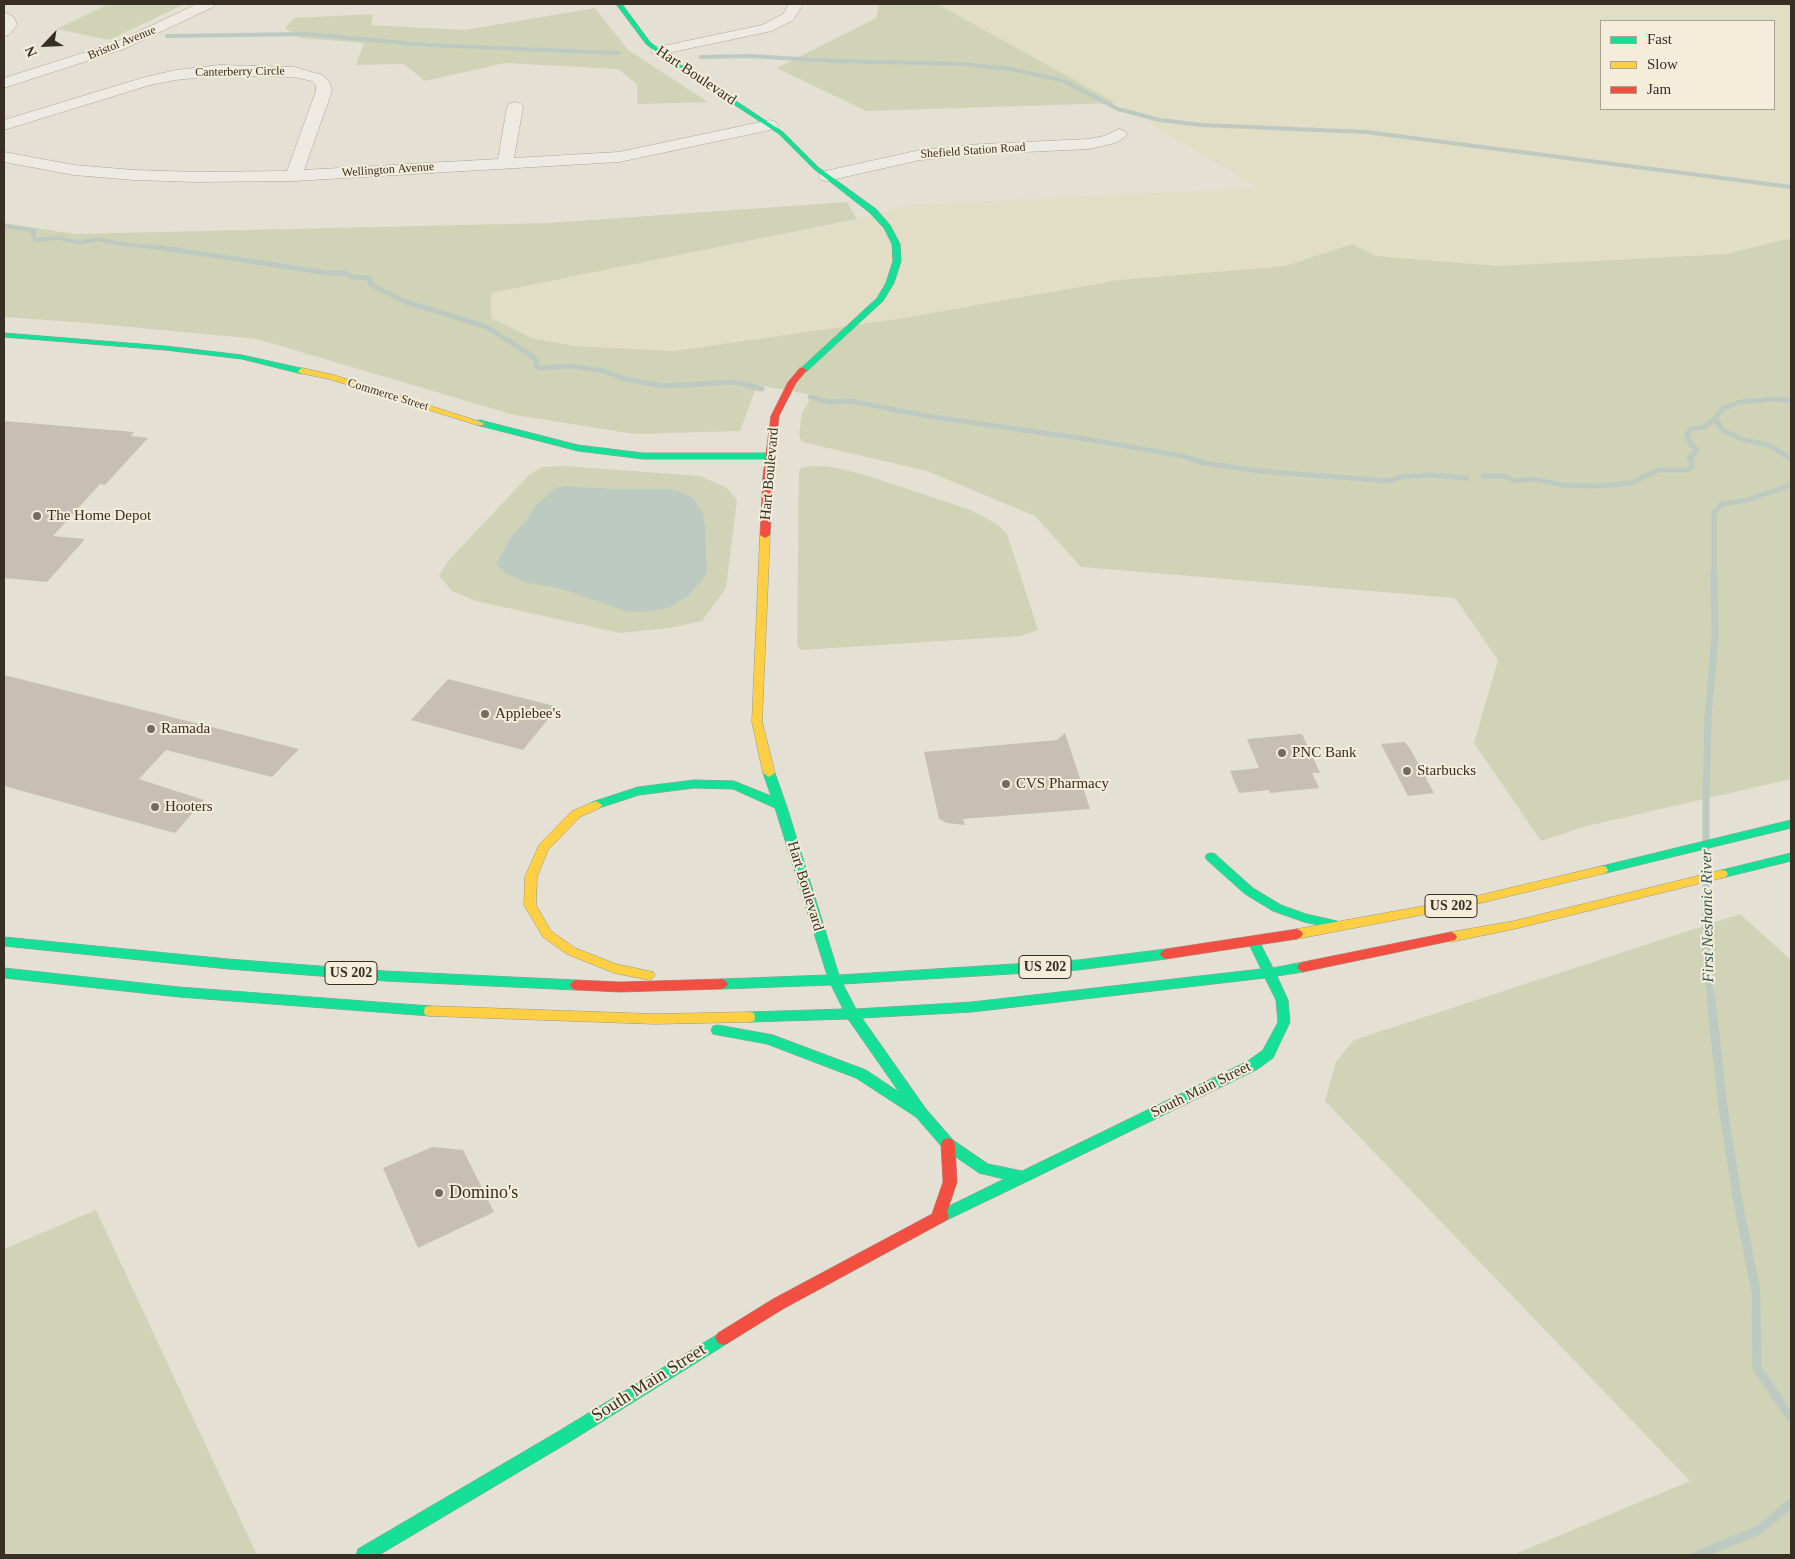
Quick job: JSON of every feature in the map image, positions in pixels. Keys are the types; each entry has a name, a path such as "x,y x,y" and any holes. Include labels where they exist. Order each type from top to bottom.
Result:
{"main road":[{"name":"Hart Boulevard","path":"619,4 644,38 658,51 770,125 827,176 873,211 888,227 896,244 897,261 890,284 880,299 807,365 792,382 775,416 770,456 757,722 765,758 835,981 852,1014"},
{"name":"Commerce Street","path":"4,336 165,348 242,357 331,377 497,428 578,448 643,456 770,456"},
{"path":"699,985 614,968 571,951 547,934 530,905 531,877 542,848 576,814 607,800 638,791 694,784 734,785 759,795 781,807"},
{"name":"US 202","path":"4,941 228,964 394,976 620,987 835,981 1078,965 1254,942 1468,902 1791,824"},
{"path":"1211,857 1249,891 1277,908 1304,918 1346,926"},
{"name":"US 202","path":"4,973 179,992 416,1011 655,1019 852,1014 1016,1003 1270,973 1514,925 1791,857"},
{"name":"South Main Street","path":"364,1555 565,1436 759,1315 938,1218 1253,1065 1268,1054 1284,1022 1282,1000 1254,942"},
{"path":"852,1014 921,1113 948,1144 984,1169 1023,1177"},
{"path":"655,1019 768,1039 860,1074 921,1113"},
{"path":"938,1218 950,1182 948,1144"}],"street":[{"name":"Bristol Avenue","path":"4,83 118,46 208,4"},
{"path":"658,51 767,28 788,17 795,6 794,4"},
{"path":"4,16 9,20 10,25 4,32"},
{"name":"Canterberry Circle","path":"4,125 147,81 176,75 220,70 294,72 317,78 324,84 324,91 294,176"},
{"path":"505,164 515,107"},
{"name":"Wellington Avenue","path":"4,157 74,170 134,175 196,177 294,176 619,157 770,125"},
{"name":"Shefield Station Road","path":"827,176 920,155 982,148 1089,144 1108,140 1119,134"}],"shaded area":[{"path":"937,4 1791,4 1791,238 1727,254 1498,266 1375,256 1353,244 1285,266 1119,280 903,318 675,351 574,346 532,338 491,318 491,293 843,223 910,205 1258,188 1116,103"},
{"path":"567,486 612,489 669,489 681,492 694,499 703,513 705,528 707,572 702,580 688,596 670,607 653,611 629,612 559,588 528,583 506,574 496,564 513,534 527,520 535,506 556,488"}],"green space":[{"path":"103,4 185,4 109,40 56,29 107,5"},
{"path":"879,4 937,4 1116,103 866,111 777,68 876,18"},
{"path":"595,8 628,50 708,102 637,104 637,84 618,69 505,63 425,81 404,64 356,65 364,43 301,38 285,28 294,18 373,14 371,25 465,30"},
{"path":"847,202 857,219 491,293 491,318 532,338 574,346 675,351 903,318 1119,280 1285,266 1353,244 1375,256 1498,266 1727,254 1791,238 1791,779 1587,826 1541,841 1474,743 1498,660 1455,598 1081,567 1035,516 927,471 802,442 799,435 802,413 813,395 757,385 740,431 635,434 514,415 257,339 4,317 4,223 74,234 549,223"},
{"path":"565,466 700,476 727,488 737,500 726,588 702,621 669,628 620,633 476,601 452,591 439,576 448,561 530,474 543,467"},
{"path":"812,466 832,467 862,474 968,509 997,524 1007,534 1038,630 1020,636 801,650 797,646 799,472 801,468"},
{"path":"1740,914 1791,960 1791,1555 1513,1555 1690,1481 1325,1101 1336,1062 1354,1040"},
{"path":"96,1210 257,1555 4,1555 4,1249"}],"building":[{"name":"The Home Depot","path":"4,421 134,432 131,436 148,438 105,485 100,484 53,536 85,539 47,582 4,578"},
{"path":"4,675 299,749 272,777 166,750 139,779 204,800 175,833 4,786"},
{"name":"Applebee's","path":"448,679 558,707 523,750 411,720"},
{"name":"CVS Pharmacy","path":"1065,733 1090,809 963,819 965,825 947,823 939,819 924,752 1057,740"},
{"name":"PNC Bank","path":"1302,734 1320,773 1312,773 1319,788 1270,793 1269,790 1239,793 1230,771 1259,768 1247,739"},
{"name":"Starbucks","path":"1405,742 1434,793 1408,796 1381,744"},
{"name":"Domino's","path":"432,1147 463,1150 494,1212 418,1248 383,1168"}],"waterway":[{"path":"167,36 306,34 427,45 619,53"},
{"path":"701,57 750,56 835,61 963,64 1011,69 1064,81 1118,109 1160,120 1201,125 1366,132 1791,187"},
{"path":"4,226 35,231 33,235 35,240 59,238 79,243 98,239 168,249"},
{"path":"157,247 328,273 346,273 352,277 367,278 370,279 370,283 375,287 406,302 487,327 532,356 537,361 536,366 541,368 571,366 604,371 625,379 663,386 734,382 762,389"},
{"path":"810,397 828,402 851,401 927,416 1092,440 1182,456 1204,463 1259,471 1389,481 1400,477 1431,475 1467,478"},
{"name":"First Neshanic River","path":"1715,419 1722,409 1739,402 1776,399 1791,401"},
{"path":"1483,476 1503,476 1516,481 1533,479 1563,485 1599,486 1631,483 1658,470 1687,470 1692,467 1692,461 1689,458 1697,451 1690,443 1687,434 1691,429 1704,427 1715,419"},
{"name":"First Neshanic River","path":"1715,419 1724,431 1742,439 1771,446 1791,459"},
{"name":"First Neshanic River","path":"1714,573 1714,513 1722,504 1747,500 1791,485"},
{"name":"First Neshanic River","path":"1711,1000 1706,958 1706,799 1708,717 1715,637 1714,573"},
{"name":"First Neshanic River","path":"1711,999 1722,1100 1737,1197 1756,1292 1757,1368 1791,1418"},
{"path":"1698,1555 1759,1530 1791,1503"}],"traffic: fast":[{"path":"619,4 648,43 670,60 781,133 816,168 873,211 887,227 896,244 897,261 890,283 880,299 803,370"},
{"path":"4,335 165,348 242,357 302,371"},
{"path":"480,423 578,448 643,456 770,456"},
{"path":"769,773 835,981 852,1014 921,1113 948,1144 984,1169 1023,1177"},
{"path":"596,805 638,791 694,784 734,785 759,795 781,807"},
{"path":"1602,870 1791,824"},
{"path":"1211,857 1249,891 1277,908 1304,918 1333,924"},
{"path":"1722,874 1791,857"},
{"path":"4,941 228,964 385,976 576,985"},
{"path":"942,1216 1253,1065 1268,1054 1284,1022 1282,1000 1254,942"},
{"path":"722,984 889,978 1078,965 1166,954"},
{"path":"749,1017 812,1016 972,1007 1270,973 1303,967"},
{"path":"4,973 179,992 430,1011"},
{"path":"718,1030 768,1039 861,1074 921,1113"},
{"path":"364,1555 565,1436 723,1338"}],"traffic: slow":[{"path":"302,371 331,377 480,423"},
{"path":"765,535 757,722 769,773"},
{"path":"596,805 576,814 543,848 531,877 530,905 547,934 571,951 614,968 649,975"},
{"path":"1297,934 1468,902 1602,870"},
{"path":"1451,937 1514,925 1722,874"},
{"path":"430,1011 655,1019 749,1017"}],"traffic: jam":[{"path":"765,535 768,476 775,416 792,382 803,370"},
{"path":"1166,954 1297,934"},
{"path":"1303,967 1451,937"},
{"path":"576,985 620,987 722,984"},
{"path":"938,1218 950,1182 948,1144"},
{"path":"723,1338 778,1304 942,1216"}],"place":[{"name":"The Home Depot","path":"37,516"},
{"name":"Applebee's","path":"485,714"},
{"name":"Ramada","path":"151,729"},
{"name":"PNC Bank","path":"1282,753"},
{"name":"Starbucks","path":"1407,771"},
{"name":"CVS Pharmacy","path":"1006,784"},
{"name":"Hooters","path":"155,807"},
{"name":"Domino's","path":"439,1193"}]}
